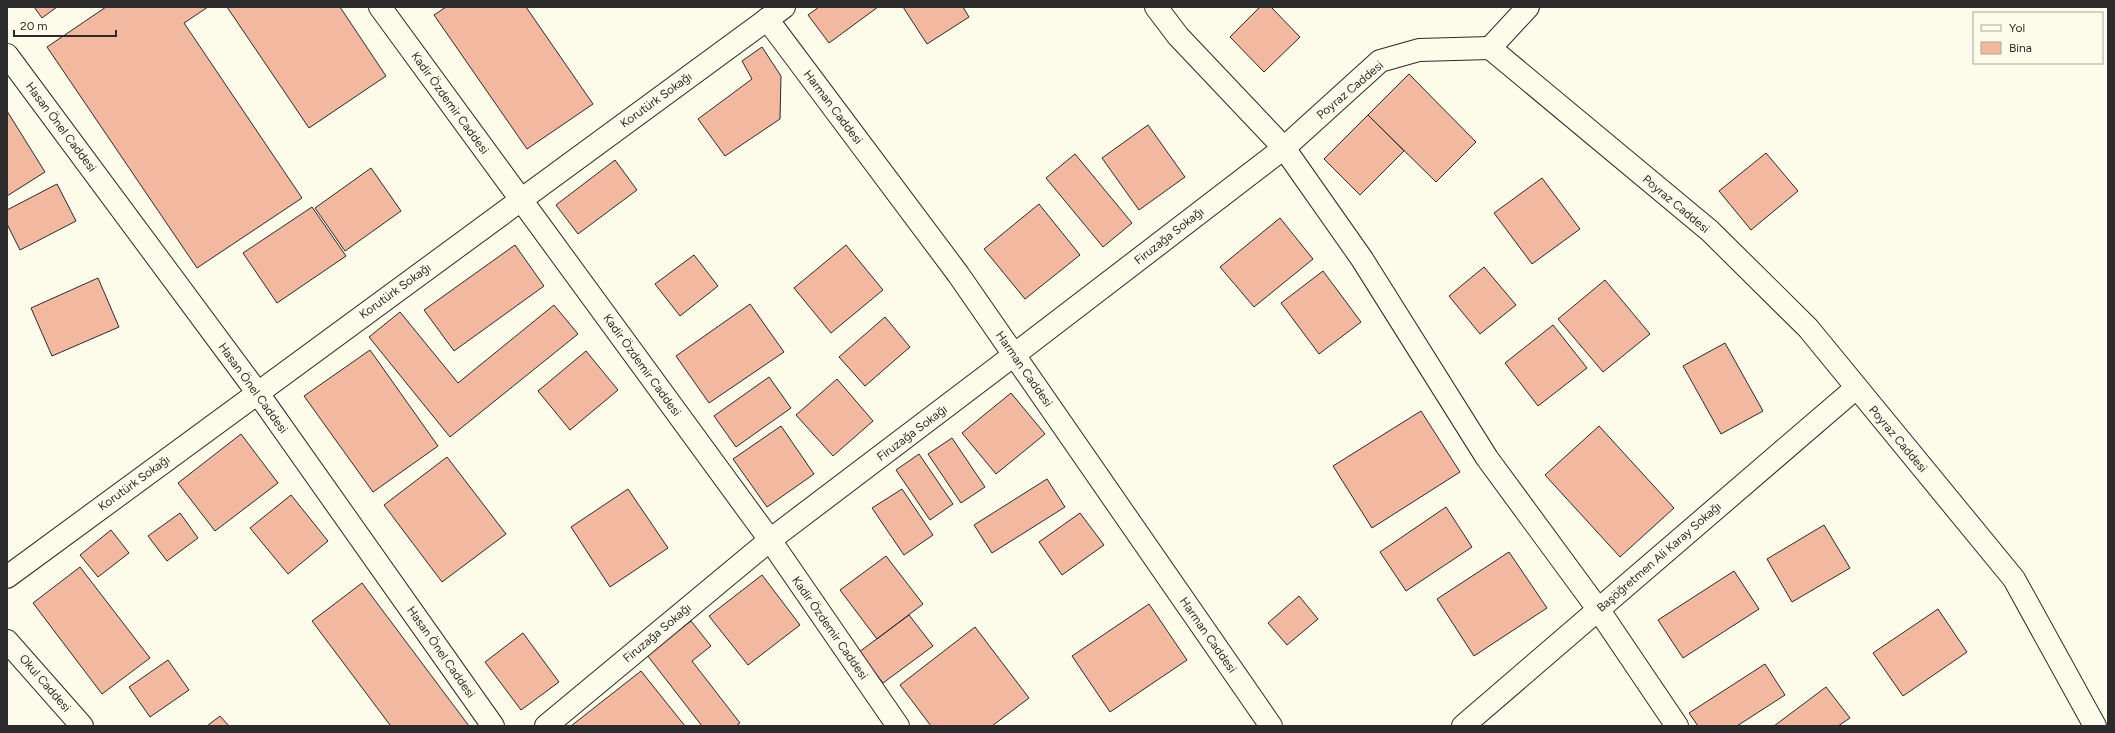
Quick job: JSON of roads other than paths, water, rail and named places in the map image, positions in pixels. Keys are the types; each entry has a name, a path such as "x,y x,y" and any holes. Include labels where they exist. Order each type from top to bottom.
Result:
{"street":[{"name":"Kadir Özdemir Caddesi","path":"380,7 770,540 898,726"},
{"path":"1156,7 1178,36 1284,148 1362,259 1488,458 1598,609 1677,726"},
{"path":"1490,48 1528,7"},
{"name":"Korutürk Sokağı","path":"7,577 775,13"},
{"name":"Harman Caddesi","path":"775,13 1271,726"},
{"name":"Poyraz Caddesi","path":"1284,148 1380,61 1419,50 1490,48 1710,232 1808,328 2014,579 2095,726"},
{"name":"Hasan Önel Caddesi","path":"7,55 257,392 492,726"},
{"name":"Firuzağa Sokağı","path":"546,726 770,540 1014,356 1284,148"},
{"name":"Başöğretmen Ali Karay Sokağı","path":"1463,726 1856,388"},
{"name":"Okul Caddesi","path":"7,641 82,726"}]}
